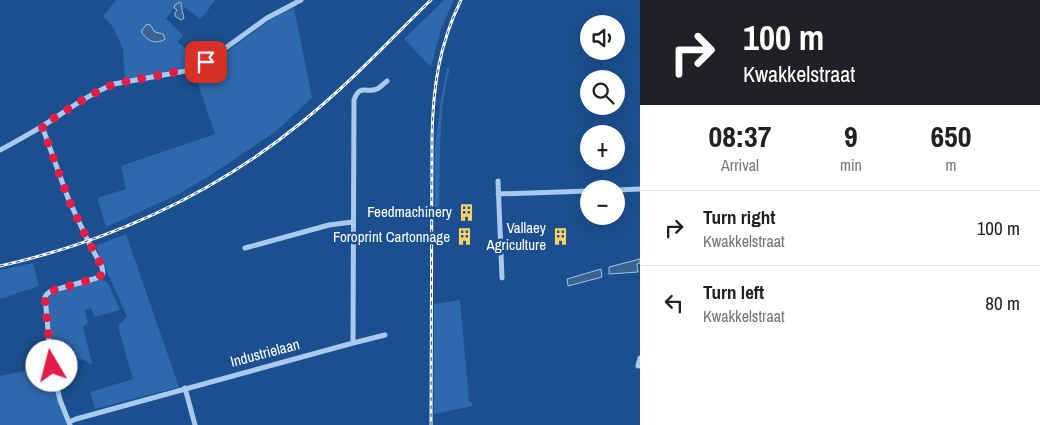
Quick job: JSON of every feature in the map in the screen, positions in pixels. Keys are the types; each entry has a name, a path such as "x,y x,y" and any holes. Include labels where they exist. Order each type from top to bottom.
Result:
{"street":[{"path":"0,150 102,89 114,84 196,68 267,18 301,0"},
{"path":"352,343 354,100 361,90 377,89 387,81"},
{"path":"42,126 68,198 102,267 103,274 97,278 51,291 45,297 51,361 60,400 70,424"},
{"path":"498,181 502,278"},
{"path":"625,190 640,189"},
{"path":"498,194 580,191"},
{"path":"246,248 330,225 353,222"},
{"name":"Industrielaan","path":"70,424 76,419 185,388 385,335"},
{"path":"638,366 640,358"},
{"path":"185,388 195,425"}],"shaded area":[{"path":"116,0 215,0 200,19 178,2 166,19 183,35 178,42 202,63 125,80 123,49 113,27 103,16"},
{"path":"444,0 454,0 441,29 431,67 404,39"},
{"path":"180,2 184,18 181,20 175,16 177,10 174,8"},
{"path":"294,7 312,98 275,132 211,175 177,195 106,227 97,198 126,189 121,166 215,134 194,72 207,66 270,20"},
{"path":"147,24 155,32 163,34 165,39 155,42 147,38 142,33 142,30"},
{"path":"447,68 450,68 441,121 439,213 435,213 435,148"},
{"path":"126,234 179,387 95,409 90,392 133,379 118,326 127,316 96,248 98,245"},
{"path":"640,259 640,263 637,264 638,272 609,274 609,267"},
{"path":"33,263 39,286 0,299 0,270"},
{"path":"601,269 602,277 568,286 567,279"},
{"path":"98,280 108,283 120,310 94,317 91,308 85,310 88,323 83,327 92,363 90,364 78,358 55,363 47,300 49,296 55,292"},
{"path":"460,300 469,401 472,403 472,406 434,414 434,304"},
{"path":"50,366 67,425 0,425 0,376"}],"railway":[{"path":"0,266 41,256 121,228 197,193 233,171 268,148 319,108 431,0"},
{"path":"431,425 432,137 434,101 442,50 461,0"}],"place":[{"name":"Feedmachinery","path":"466,212"},
{"name":"Foroprint Cartonnage","path":"464,237"},
{"name":"Vallaey Agriculture","path":"560,237"}],"route":[{"path":"52,366 45,297 51,291 97,278 103,274 102,267 68,198 42,126 78,103 114,84 196,68 206,62"}]}
